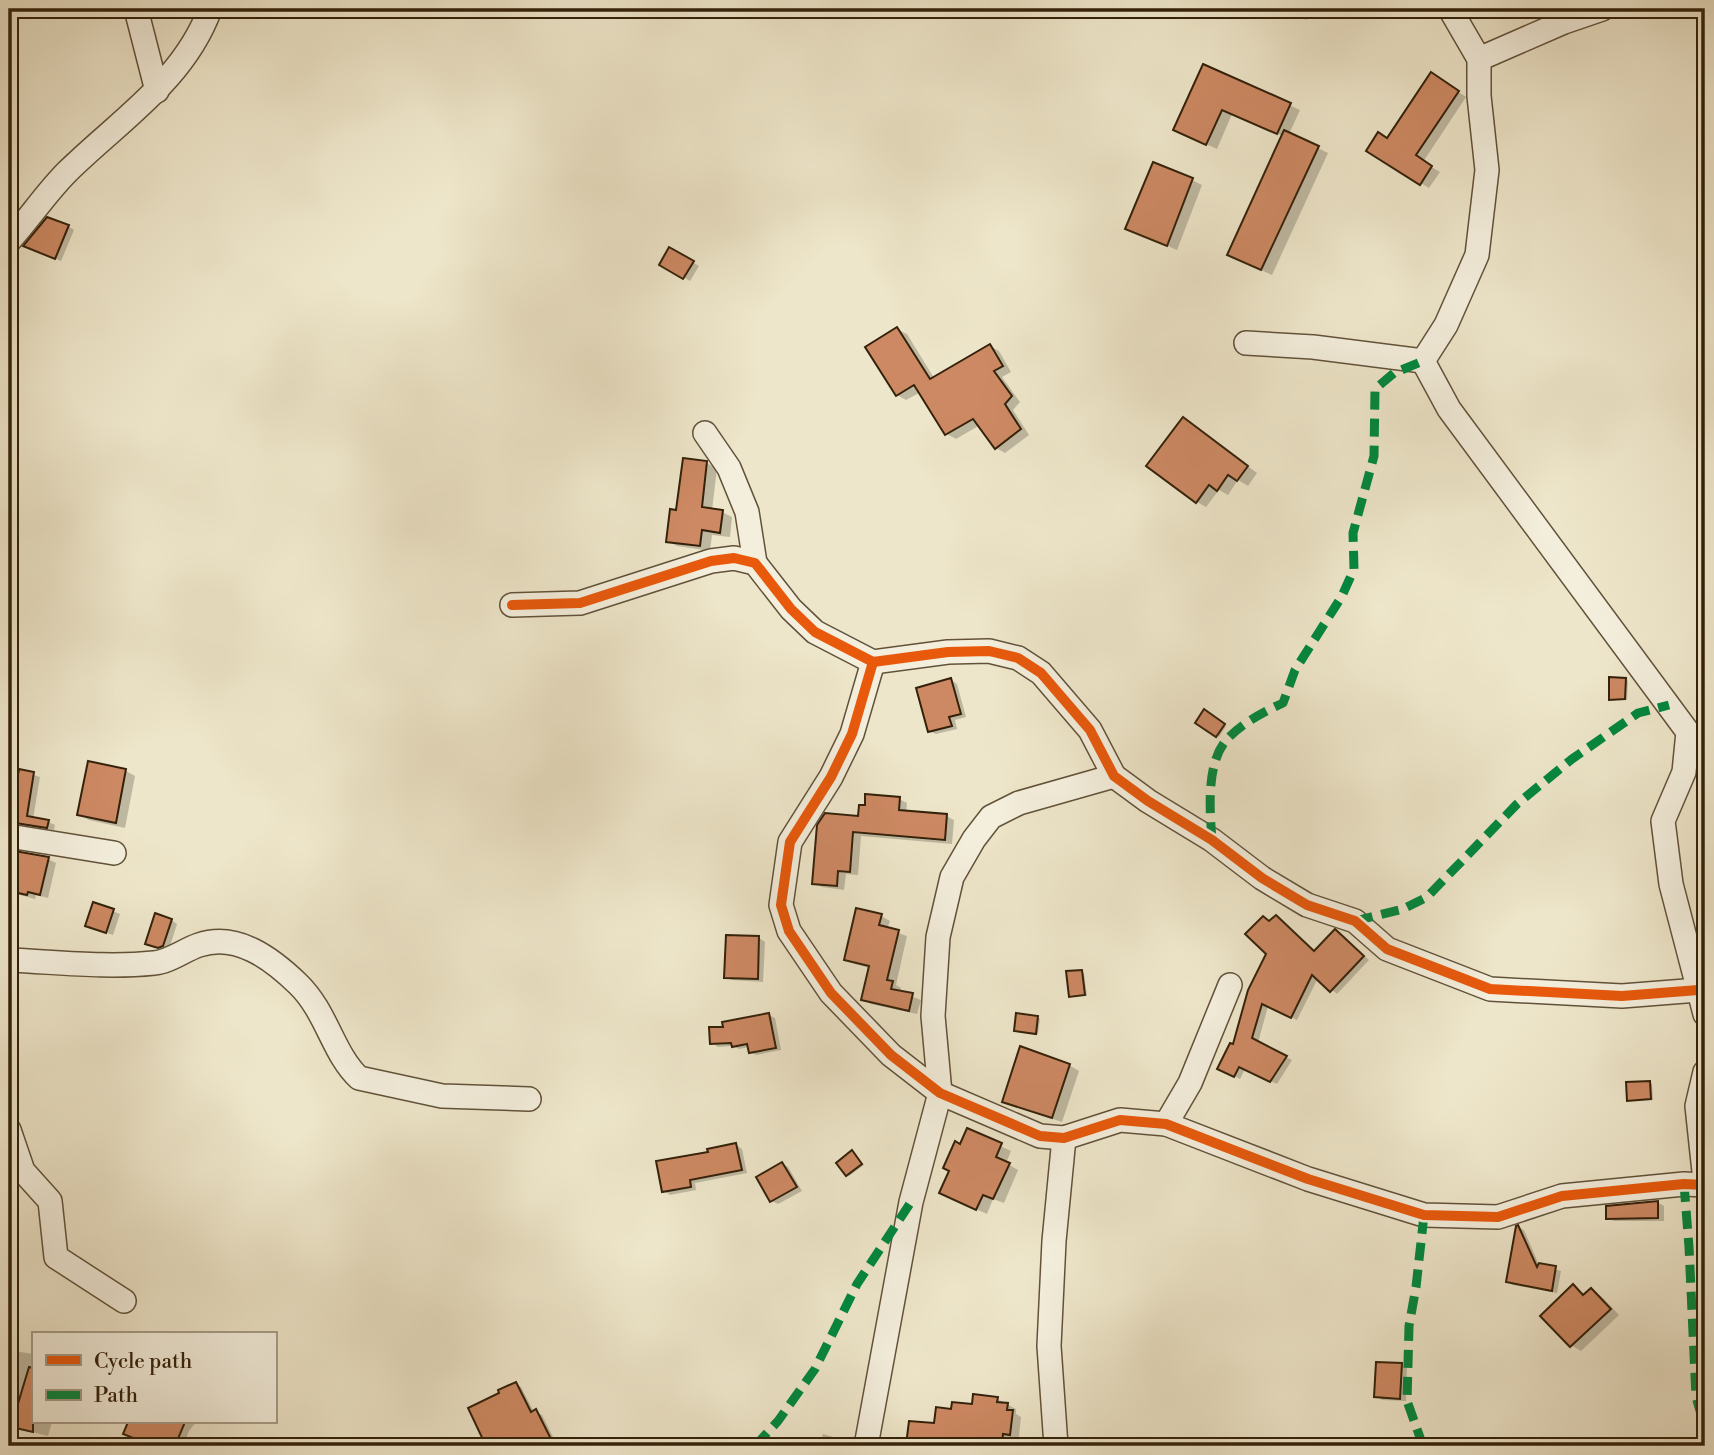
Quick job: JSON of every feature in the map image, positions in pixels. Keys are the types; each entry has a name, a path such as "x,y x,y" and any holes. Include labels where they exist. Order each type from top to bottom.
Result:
{"street":[{"path":"136,9 157,91"},
{"path":"9,241 66,173 157,91 179,65 204,27 211,9"},
{"path":"1423,361 1446,325 1477,255 1487,170 1479,96 1479,59 1450,9"},
{"path":"1479,59 1564,22 1602,9"},
{"path":"1246,343 1313,347 1423,361"},
{"path":"1423,361 1449,409 1688,732 1684,772"},
{"path":"705,433 729,468 747,512 755,563 791,609 815,632 873,662 948,652 989,651 1018,658 1041,673 1090,730 1114,776 1148,802 1212,841 1262,878 1307,905 1355,921 1387,949 1490,989 1622,996 1698,990"},
{"path":"512,605 580,603 711,561 734,558 755,563"},
{"path":"873,662 852,734 831,777 790,842 781,905 789,931 831,993 891,1055 940,1093 1040,1136 1064,1138 1120,1120 1166,1125 1308,1179 1424,1215 1498,1217 1562,1196 1705,1183 1697,1106 1705,1072"},
{"path":"1705,744 1684,772 1663,821 1671,884 1705,1014"},
{"path":"866,1446 911,1202 940,1093 933,1016 937,937 952,877 974,839 991,817 1019,803 1114,776"},
{"path":"9,836 114,853"},
{"path":"9,960 95,964 157,963 201,944 222,941 240,945 265,955 318,1006 350,1070 359,1078 442,1096 529,1099"},
{"path":"1166,1125 1190,1083 1230,985"},
{"path":"9,1130 23,1171 50,1200 56,1257 124,1301"},
{"path":"1056,1446 1049,1346 1054,1241 1064,1138"}],"building":[{"path":"1203,64 1291,103 1277,134 1222,110 1206,145 1173,130"},
{"path":"1431,72 1459,91 1416,155 1432,166 1420,185 1366,151 1378,132 1387,138"},
{"path":"1284,130 1319,146 1261,270 1227,255"},
{"path":"1153,162 1193,178 1167,246 1125,229"},
{"path":"47,217 69,225 55,259 23,246"},
{"path":"669,247 694,261 683,279 659,265"},
{"path":"897,327 930,379 990,344 1003,366 994,371 1012,396 1005,404 1021,429 995,449 973,419 945,435 914,385 896,396 865,347"},
{"path":"1183,417 1248,466 1237,481 1228,475 1217,491 1209,485 1196,503 1146,466"},
{"path":"683,458 707,461 702,507 723,510 720,533 702,530 700,546 666,542 670,509 676,510"},
{"path":"1609,677 1626,678 1625,699 1609,700"},
{"path":"951,678 961,714 949,717 952,726 928,732 916,688"},
{"path":"1204,709 1225,724 1216,737 1195,723"},
{"path":"88,761 126,769 116,823 77,815"},
{"path":"19,769 34,772 27,816 49,820 47,828 9,822"},
{"path":"865,794 900,797 899,810 947,814 945,840 853,832 850,872 838,871 837,886 812,884 817,825 825,813 858,816 859,805 865,805"},
{"path":"9,850 49,857 40,895 9,891"},
{"path":"93,902 114,909 106,933 85,926"},
{"path":"856,908 882,914 879,925 899,930 887,980 893,981 891,989 913,993 909,1011 861,1000 869,966 844,960"},
{"path":"155,913 172,919 163,946 158,948 145,944"},
{"path":"1276,915 1314,951 1335,929 1364,956 1330,992 1312,975 1291,1018 1262,1004 1252,1038 1287,1056 1270,1082 1239,1067 1234,1077 1217,1069 1230,1043 1233,1044 1248,990 1266,954 1245,934 1263,916 1269,921"},
{"path":"726,935 759,936 758,979 724,978"},
{"path":"1082,970 1085,995 1069,997 1066,971"},
{"path":"769,1013 776,1048 749,1053 747,1044 732,1047 731,1043 710,1044 709,1027 723,1027 722,1022"},
{"path":"1016,1013 1038,1016 1036,1034 1014,1031"},
{"path":"1020,1046 1070,1064 1052,1118 1002,1102"},
{"path":"1650,1081 1651,1099 1627,1101 1626,1082"},
{"path":"967,1128 1002,1143 996,1157 1010,1163 993,1199 983,1195 976,1210 939,1193 949,1171 943,1168 955,1141 960,1144"},
{"path":"736,1143 742,1170 690,1180 691,1187 662,1192 656,1161 708,1152 707,1149"},
{"path":"852,1150 862,1164 846,1176 836,1163"},
{"path":"782,1162 797,1187 770,1202 756,1177"},
{"path":"1658,1201 1658,1218 1606,1219 1606,1206"},
{"path":"1518,1225 1537,1267 1539,1263 1556,1266 1552,1291 1506,1282"},
{"path":"1573,1284 1583,1295 1591,1288 1611,1309 1570,1347 1540,1316"},
{"path":"1376,1362 1402,1363 1400,1399 1374,1397"},
{"path":"29,1367 32,1368 33,1432 11,1427"},
{"path":"516,1382 531,1412 536,1409 552,1441 542,1446 486,1446 468,1408"},
{"path":"973,1394 998,1397 997,1402 1008,1403 1007,1410 1013,1410 1010,1435 1003,1434 1002,1446 906,1445 909,1421 934,1423 936,1407 951,1409 952,1402 972,1404"},
{"path":"127,1424 184,1424 175,1446 153,1446 123,1434"}],"marked path":[{"path":"1212,840 1210,790 1218,753 1229,737 1243,725 1283,703 1295,670 1342,596 1354,569 1353,533 1374,456 1375,389 1394,373 1423,361"},
{"path":"1355,921 1403,909 1427,897 1517,804 1572,759 1638,713 1669,705"},
{"path":"1684,1184 1696,1397 1705,1428"},
{"path":"755,1446 778,1421 815,1369 857,1284 911,1202"},
{"path":"1423,1446 1407,1401 1409,1326 1424,1215"}],"cycle path":[{"path":"512,605 580,603 711,561 734,558 755,563 791,609 815,632 873,662 948,652 989,651 1018,658 1041,673 1090,730 1114,776 1148,801 1212,840 1262,878 1307,905 1355,921 1387,949 1490,989 1622,996 1698,990"},
{"path":"873,662 852,734 831,777 790,842 781,905 789,931 831,993 891,1055 940,1093 1040,1136 1064,1138 1120,1120 1166,1124 1308,1179 1424,1215 1498,1217 1562,1196 1684,1184 1705,1185"}]}
